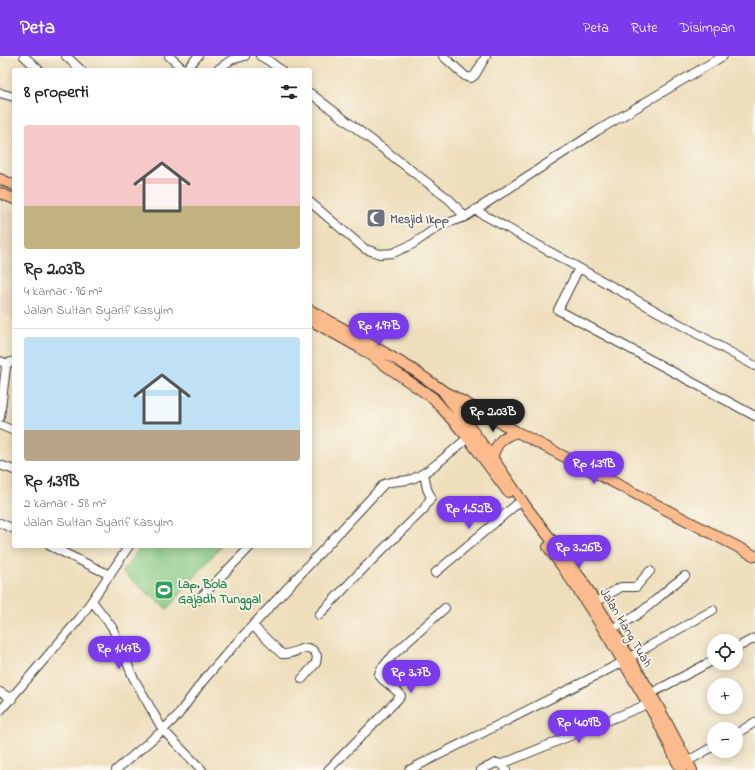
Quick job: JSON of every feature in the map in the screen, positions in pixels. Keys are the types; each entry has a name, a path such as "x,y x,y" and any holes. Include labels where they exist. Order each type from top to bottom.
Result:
{"main road":[{"path":"0,179 12,184"},
{"path":"0,193 12,198"},
{"path":"312,311 412,369 442,390 517,432 755,556"},
{"name":"Jalan Hang Tuah","path":"312,321 360,348 433,398 468,438 570,576 627,659"},
{"path":"433,398 442,390"},
{"name":"Jalan Hang Tuah","path":"442,390 492,457 527,508 582,580 612,628 648,698 690,766"},
{"path":"492,457 498,443 508,435 517,432"},
{"name":"Jalan Hang Tuah","path":"648,698 681,770"}],"street":[{"path":"24,56 37,68"},
{"path":"66,56 79,68"},
{"path":"169,56 183,68"},
{"path":"187,68 198,56"},
{"path":"220,68 231,60 245,56"},
{"path":"260,56 278,68"},
{"path":"443,56 465,76 471,78 486,56"},
{"path":"312,204 365,249 380,254 393,253 413,244 439,226 465,217 597,131 723,56"},
{"path":"0,93 12,96"},
{"path":"312,95 450,200 465,217"},
{"path":"475,210 755,366"},
{"path":"579,268 558,310 755,416"},
{"path":"0,417 6,377 3,362"},
{"path":"0,425 12,430"},
{"path":"116,770 163,730 178,715 202,682 384,484 408,480 424,473 468,438"},
{"path":"0,465 12,469"},
{"path":"319,615 424,509 431,497 427,488 424,473"},
{"path":"435,573 517,504"},
{"path":"0,523 12,528"},
{"path":"54,548 110,575"},
{"path":"0,711 12,699 80,618 128,548"},
{"path":"198,600 249,548"},
{"path":"596,602 621,587 636,587 650,571"},
{"path":"612,628 629,620 685,576"},
{"path":"92,601 112,627 133,677 163,730 202,770"},
{"path":"328,770 401,696 381,678 379,674 381,669 393,655 445,608"},
{"path":"409,770 627,659 713,610"},
{"path":"252,626 282,654 287,655 303,648 310,648 316,653 318,656 316,663 302,679"},
{"path":"743,644 755,638"},
{"path":"480,770 496,763 504,767 648,698 707,664"},
{"path":"0,692 12,699"},
{"path":"743,730 755,722"},
{"path":"690,766 707,752"}],"shaded area":[{"path":"0,205 12,210 12,318 0,311"}],"green space":[{"name":"Lap. Bola Gajadh Tunggal","path":"140,548 219,548 167,609 122,572"}],"place":[{"name":"Mesjid Ikpp","path":"376,218"},
{"name":"Lap. Bola Gajadh Tunggal","path":"164,590"}]}
